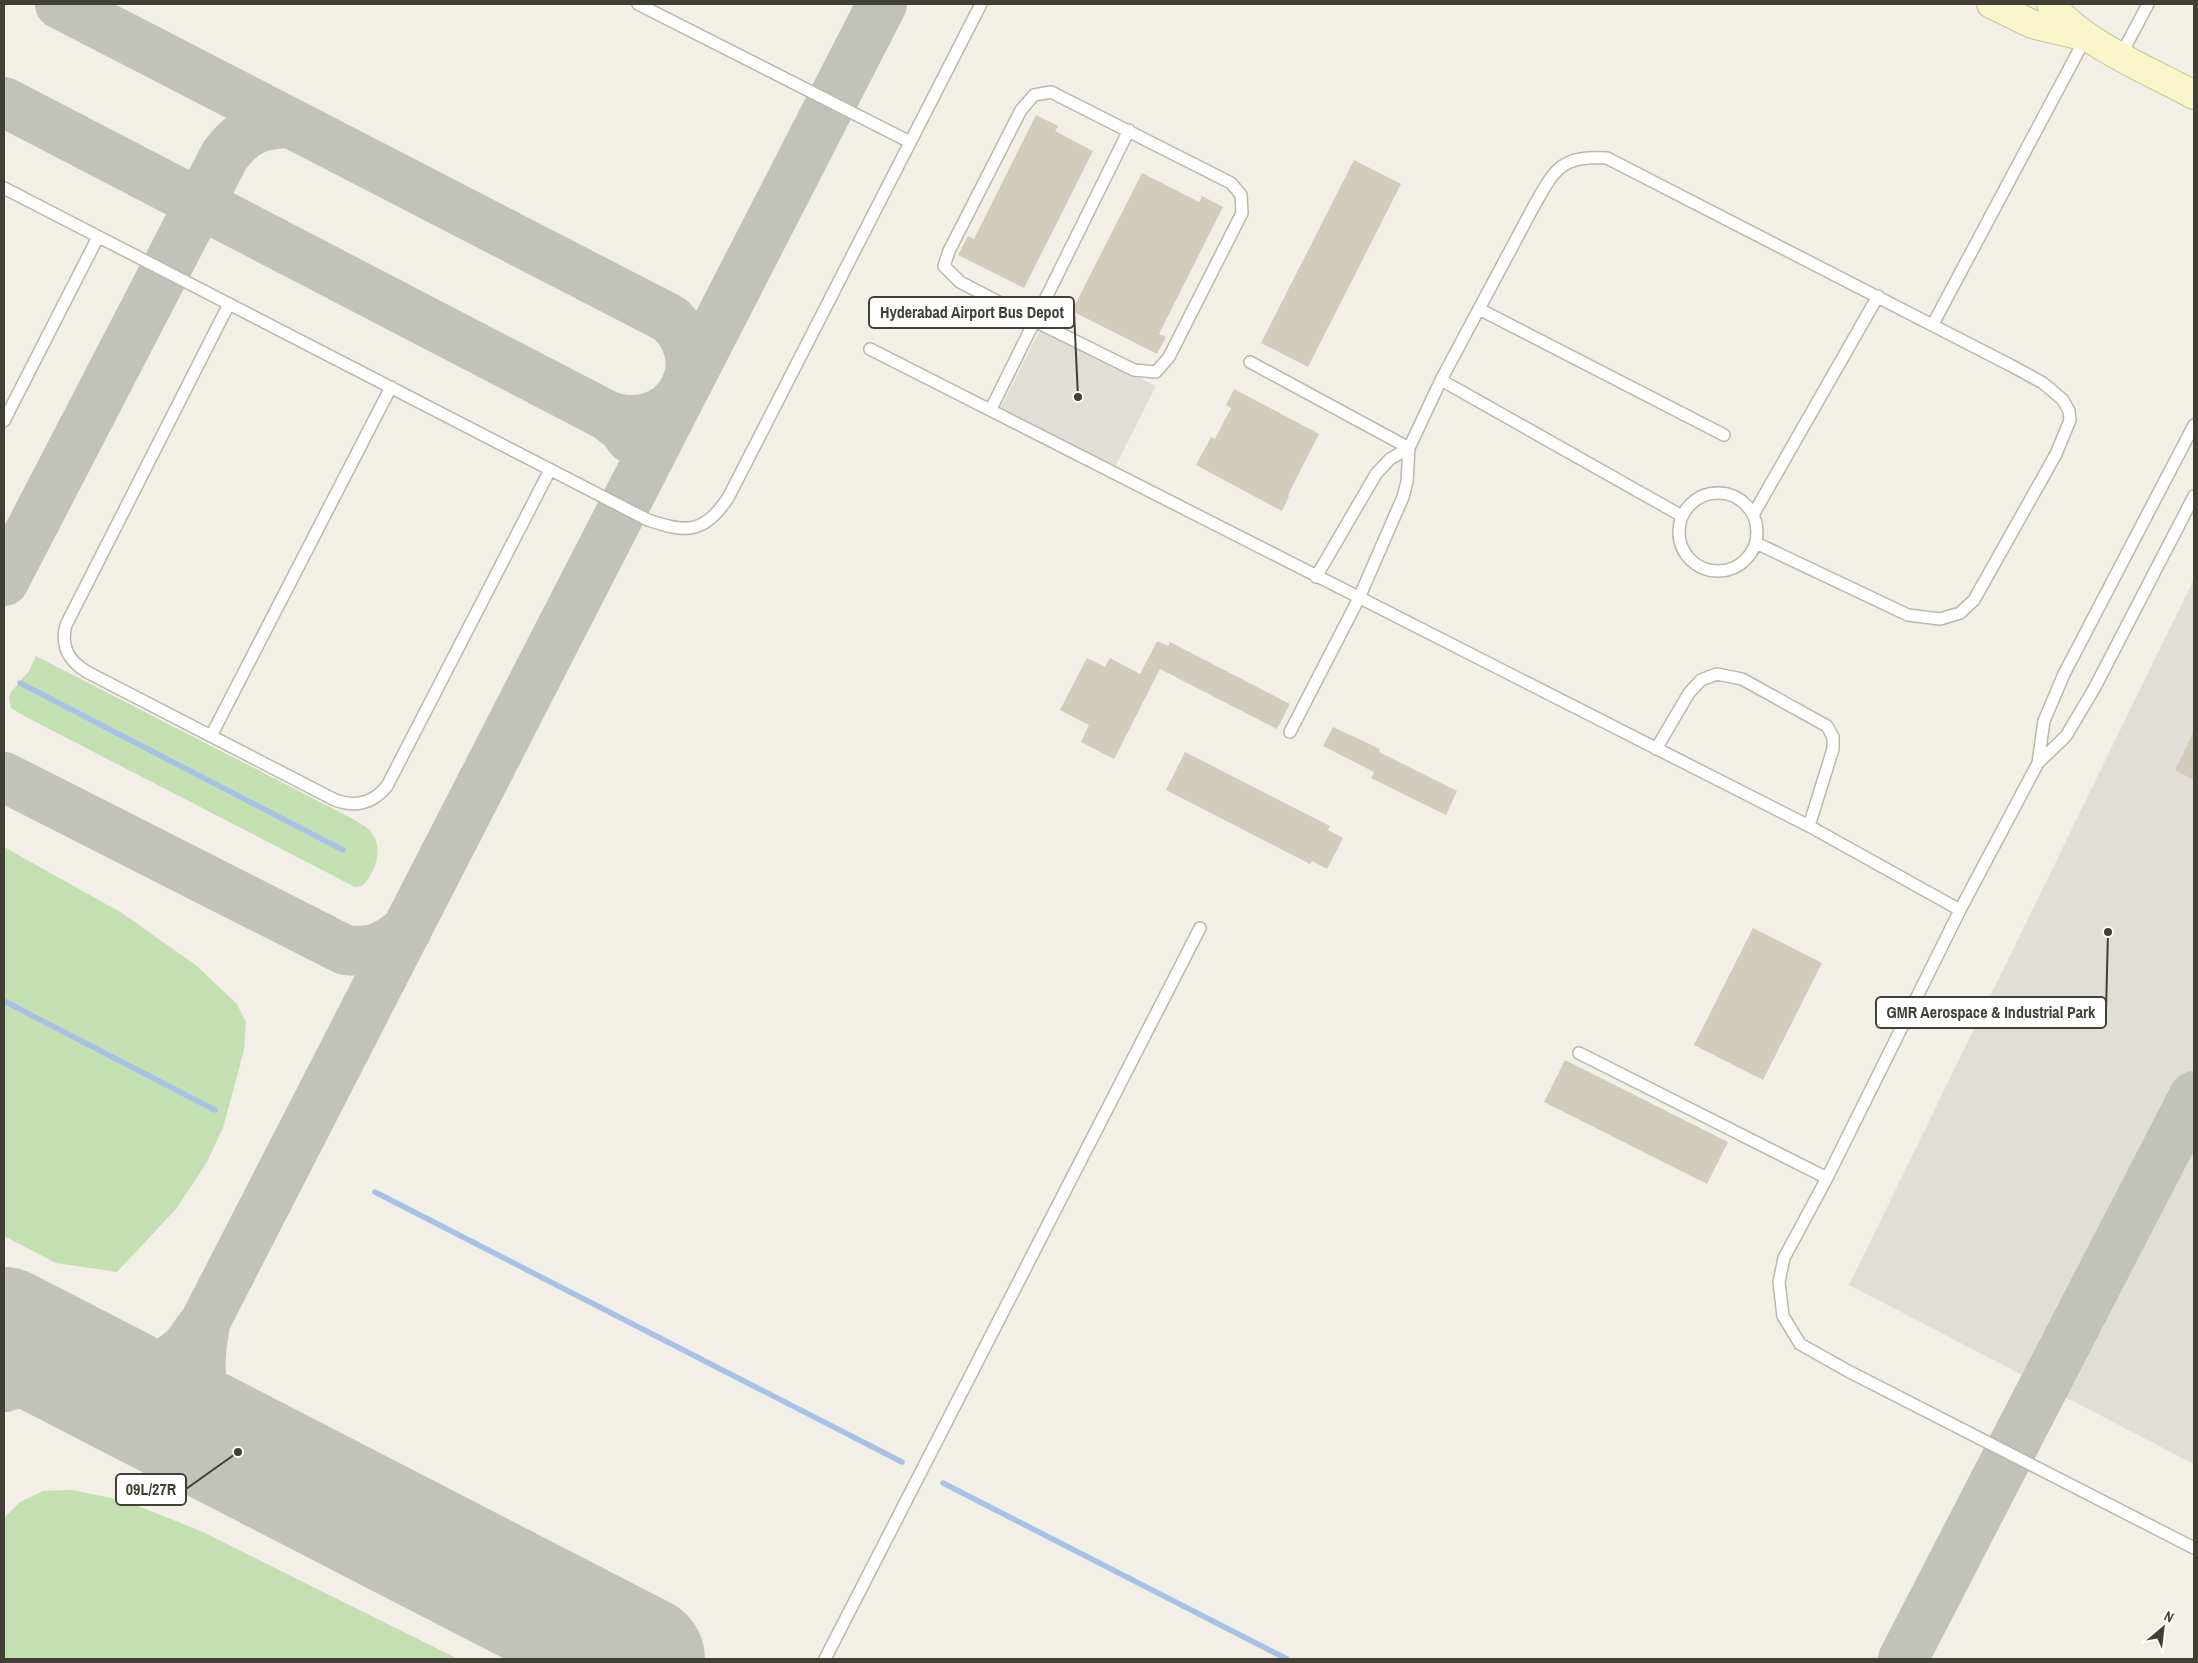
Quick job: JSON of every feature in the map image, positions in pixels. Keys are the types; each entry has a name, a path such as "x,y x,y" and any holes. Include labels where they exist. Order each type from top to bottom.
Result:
{"street":[{"path":"1991,4 2032,24 2086,37"},
{"path":"2051,4 2086,37 2194,94"}],"lane":[{"path":"638,4 910,142"},
{"path":"4,188 648,520 672,528 691,529 706,524 718,513 728,498 981,4"},
{"path":"2121,56 2148,4"},
{"path":"1933,324 2086,37"},
{"path":"1051,92 1129,130 1231,183 1241,195 1242,213 1169,357 1156,372 1134,370 1035,321 960,282 944,266 949,251 1021,110 1034,94 1051,92"},
{"path":"991,409 1129,130"},
{"path":"1290,732 1359,598 1405,489 1409,448 1441,380 1549,178 1563,164 1585,157 1607,158 1933,324 2043,383 2063,400 2069,411 2070,420 2056,454 1974,600 1960,613 1940,619 1908,615 1756,542"},
{"path":"4,421 98,237"},
{"path":"1753,515 1878,296"},
{"path":"229,304 69,616 63,635 63,642 67,653 77,666 211,736 346,804 362,804 380,794 388,786 550,470"},
{"path":"1479,309 1724,435"},
{"path":"870,349 1809,826 1960,910"},
{"path":"1250,362 1409,448"},
{"path":"1441,380 1682,516"},
{"path":"211,736 390,387"},
{"path":"2038,763 2044,721 2064,674 2194,425"},
{"path":"1316,577 1376,474 1390,460 1409,448"},
{"path":"1717,493 1732,496 1744,504 1753,515 1757,530 1756,542 1749,555 1739,565 1726,571 1712,571 1698,566 1687,557 1680,545 1678,531 1682,516 1690,504 1702,496 1717,493"},
{"path":"2194,496 2094,689 2066,736 2038,763 1960,910 1827,1178 1784,1258 1779,1282 1783,1316 1800,1344 1848,1371 2194,1548"},
{"path":"1656,749 1689,693 1701,680 1718,674 1742,678 1827,726 1833,737 1833,748 1809,826"},
{"path":"825,1659 1200,928"},
{"path":"1579,1053 1827,1178"}],"shaded area":[{"path":"1041,328 1156,386 1115,467 1000,409"},
{"path":"2194,579 2194,1464 1849,1285"}],"green space":[{"path":"36,656 364,826 370,831 377,844 376,860 367,881 362,886 355,887 11,708 9,698 11,692 29,671"},
{"path":"4,847 122,913 197,966 237,1004 246,1022 244,1050 223,1128 206,1164 176,1209 117,1272 56,1263 4,1236"},
{"path":"72,1490 126,1501 203,1532 458,1659 4,1659 4,1518 20,1502 43,1491"}],"building":[{"path":"1036,115 1058,126 1055,131 1093,151 1024,288 958,255 968,236 974,239"},
{"path":"1354,160 1401,184 1308,367 1261,343"},
{"path":"1142,173 1199,202 1202,196 1223,207 1159,334 1166,337 1157,354 1072,311"},
{"path":"1234,389 1319,434 1288,495 1282,511 1196,465 1211,437 1215,439 1231,408 1226,405"},
{"path":"1157,641 1168,646 1170,642 1290,704 1277,729 1160,669 1114,759 1081,742 1089,725 1060,710 1087,658 1105,667 1110,658 1140,674"},
{"path":"1333,727 1380,749 1379,752 1457,791 1446,815 1371,778 1374,772 1323,746"},
{"path":"2194,731 2194,780 2175,770"},
{"path":"1185,752 1330,826 1328,830 1343,838 1327,869 1312,861 1310,864 1166,790"},
{"path":"1753,928 1822,963 1763,1080 1694,1045"},
{"path":"1565,1060 1728,1142 1707,1184 1544,1102"}],"waterway":[{"path":"20,683 343,850"},
{"path":"4,1001 215,1110"},
{"path":"375,1192 902,1462"},
{"path":"943,1483 1287,1659"}],"taxiway":[{"path":"60,4 670,319 684,338 690,358 689,377 681,394 668,408 650,417 629,420 606,415"},
{"path":"4,1387 34,1379 62,1378 107,1384 137,1378 162,1367 186,1348 206,1320 882,4"},
{"path":"4,102 606,415 623,428 630,438"},
{"path":"4,581 225,155 232,146 253,130 269,125 289,123"},
{"path":"4,777 345,950 364,951 378,948 407,930"},
{"path":"1903,1659 2194,1096"},
{"path":"206,1320 201,1359 203,1390 215,1420 238,1452"}],"runway":[{"path":"4,1330 642,1659"}],"place":[{"name":"Hyderabad Airport Bus Depot","path":"1078,397"},
{"name":"GMR Aerospace & Industrial Park","path":"2108,932"},
{"name":"09L/27R","path":"238,1452"}]}
